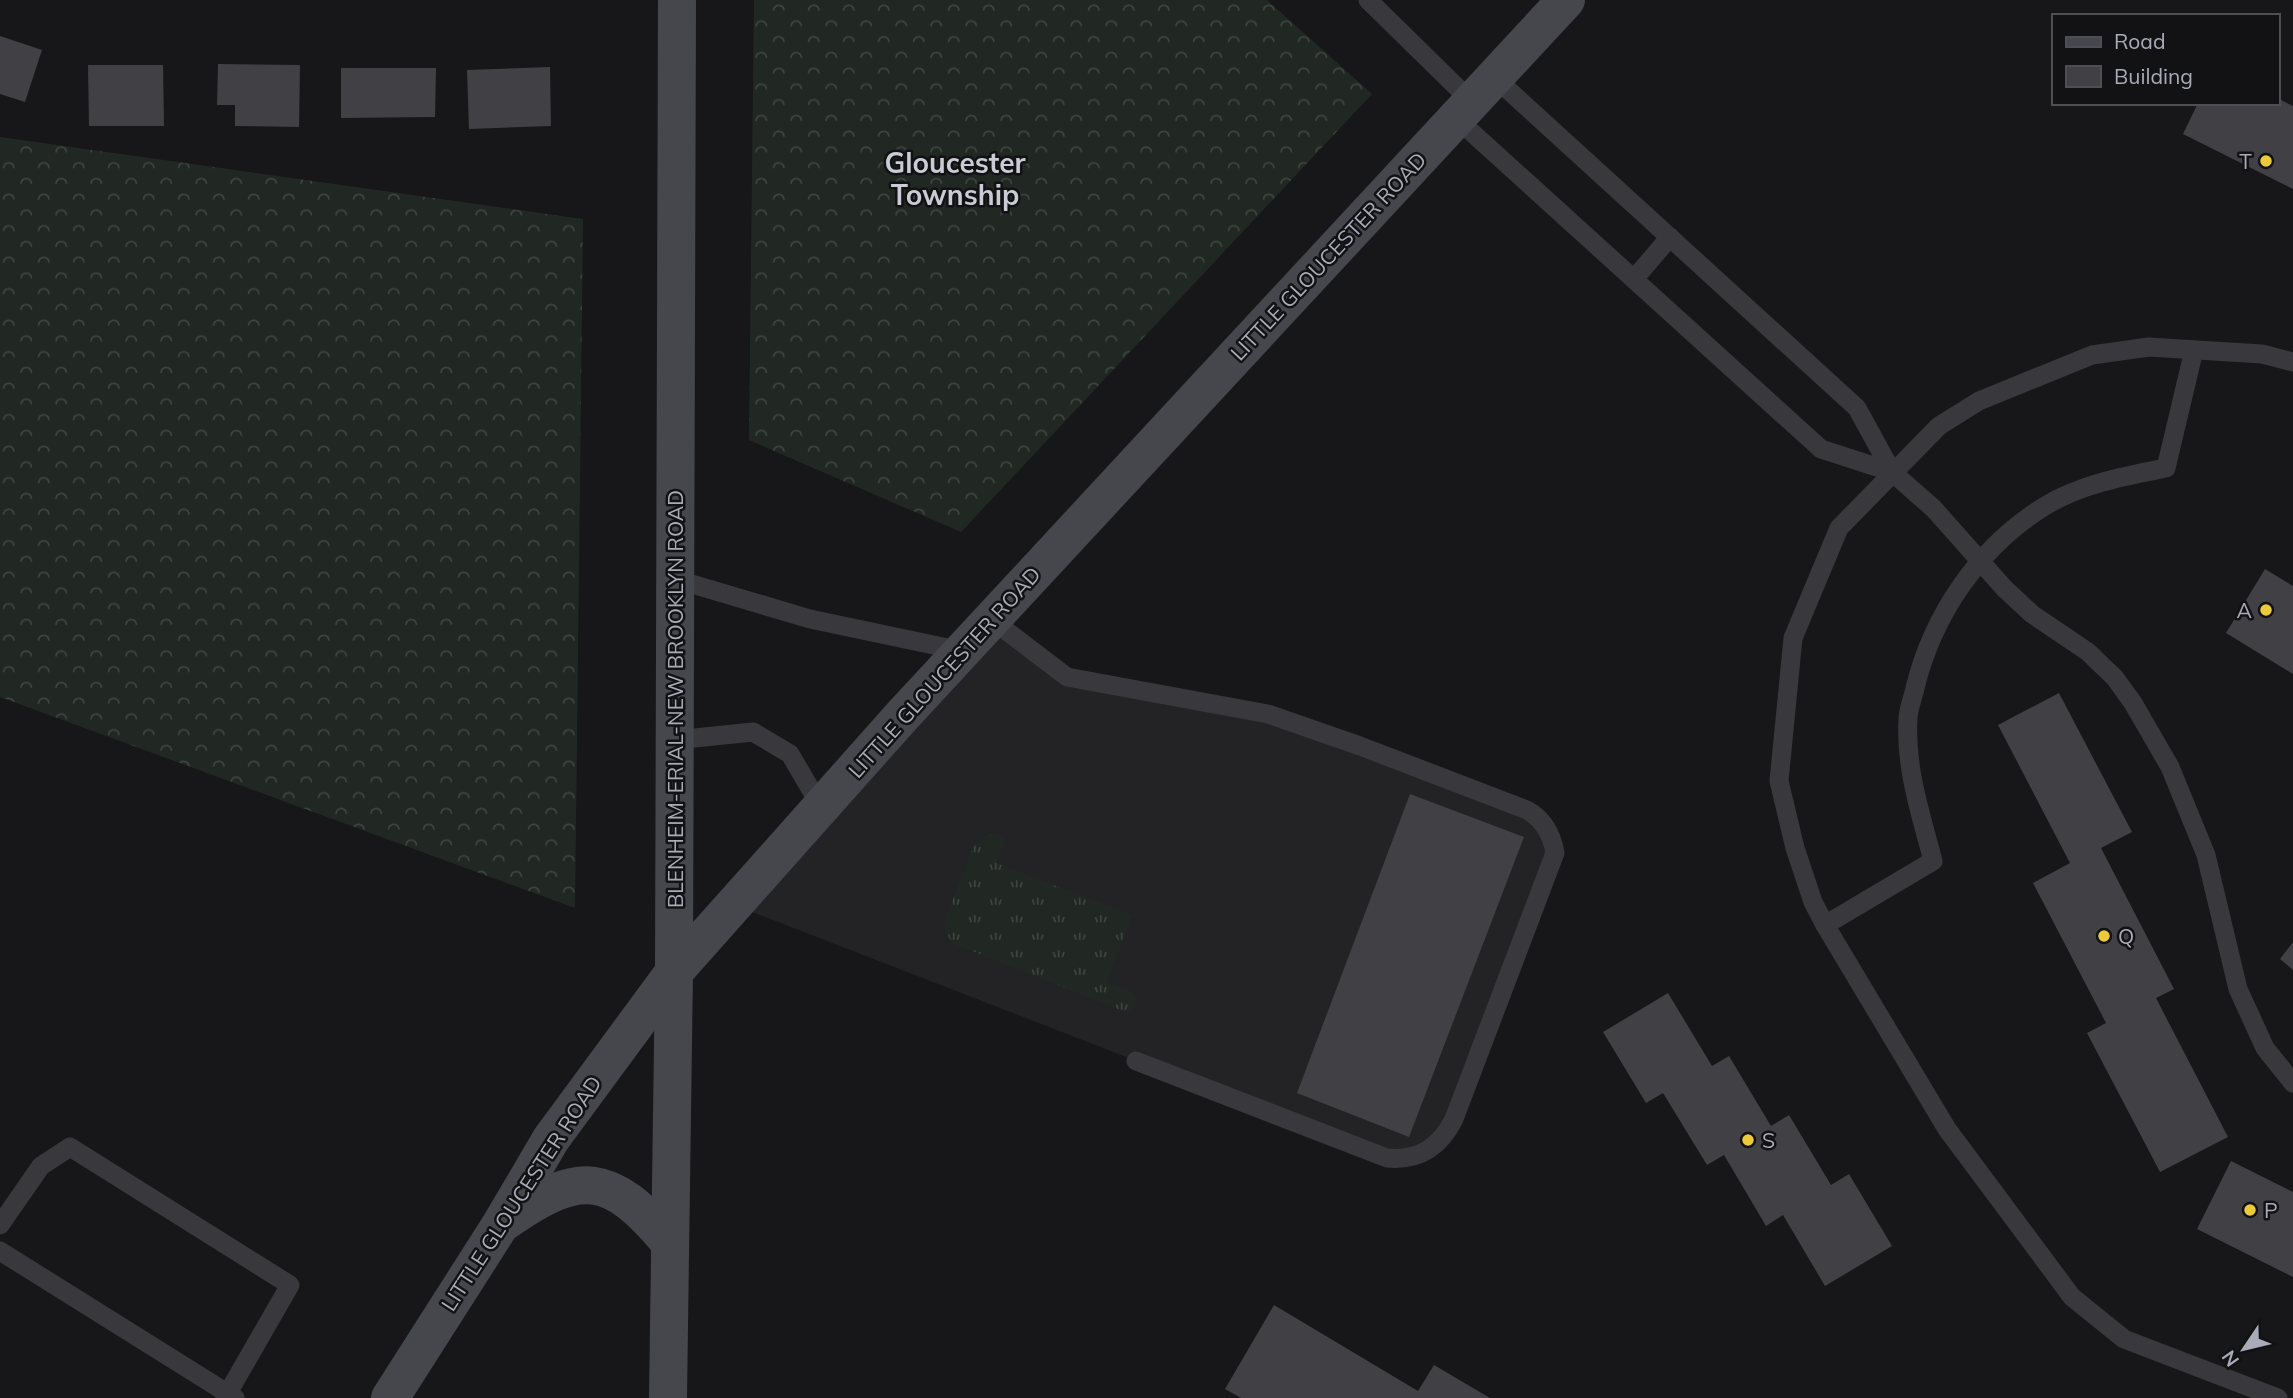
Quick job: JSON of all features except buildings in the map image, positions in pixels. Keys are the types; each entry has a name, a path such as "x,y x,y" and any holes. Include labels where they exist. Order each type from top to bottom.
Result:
{"street":[{"name":"BLENHEIM-ERIAL-NEW BROOKLYN ROAD","path":"668,1398 674,972 677,0"},
{"name":"LITTLE GLOUCESTER ROAD","path":"390,1398 501,1224 551,1139 674,972 962,651 1566,0"},
{"path":"501,1224 538,1198 568,1186 597,1187 623,1194 645,1212 669,1242"}],"lane":[{"path":"1368,0 1474,99 1634,279 1821,449 1892,472"},
{"path":"1474,99 1670,237 1857,408 1892,472 1934,509 1980,562 2032,614 2088,652 2115,678 2133,703 2170,767 2206,855 2238,989 2265,1048 2293,1083"},
{"path":"1634,279 1670,237"},
{"path":"2278,1398 2124,1339 2072,1297 1947,1129 1825,925 1813,902 1795,848 1779,781 1793,638 1839,527 1940,426 1979,401 2092,355 2149,347 2262,354 2293,362"},
{"path":"1825,925 1933,861 1911,776 1908,718 1922,659 1938,620 1980,562 2015,528 2046,506 2084,487 2166,468 2193,349"},
{"path":"675,579 810,619 962,651"},
{"path":"991,620 1067,677 1268,715 1321,732 1527,810 1543,824 1553,842 1555,853 1454,1119 1443,1138 1426,1152 1404,1158 1387,1158 1136,1061"},
{"path":"675,740 753,732 790,754 821,807"},
{"path":"0,1225 41,1166 70,1147 290,1284 229,1397 0,1251"}],"shaded area":[{"path":"991,619 1067,677 1268,714 1518,806 1553,842 1443,1138 1387,1158 734,905"}],"green space":[{"path":"754,0 1267,0 1372,94 961,532 749,440"},
{"path":"0,137 583,219 575,908 0,697"},
{"path":"988,834 1006,837 996,863 1132,915 1107,982 1132,992 1136,999 1132,1009 1126,1012 952,943 945,930 945,920 973,847"}],"place":[{"name":"T","path":"2266,161"},
{"name":"A","path":"2266,610"},
{"name":"Q","path":"2104,936"},
{"name":"S","path":"1748,1140"},
{"name":"P","path":"2250,1210"}],"district":[{"name":"Gloucester Township","path":"955,178"}]}
